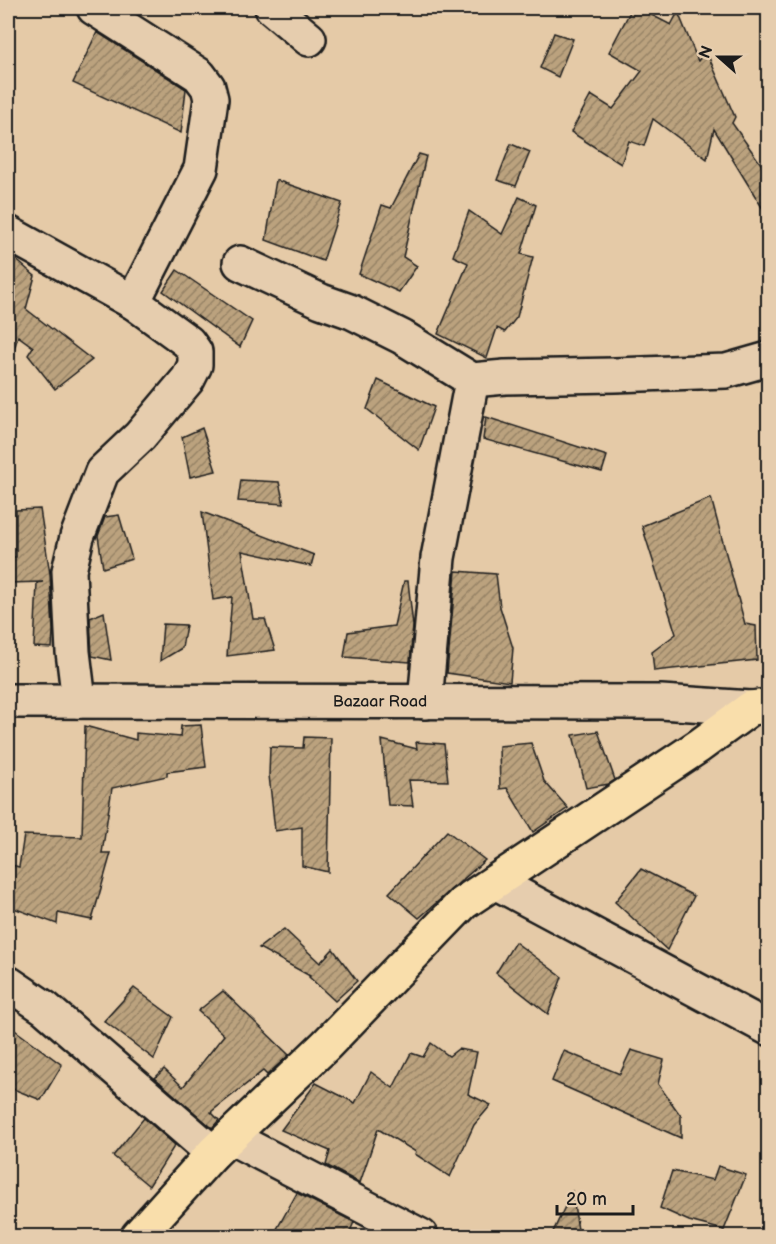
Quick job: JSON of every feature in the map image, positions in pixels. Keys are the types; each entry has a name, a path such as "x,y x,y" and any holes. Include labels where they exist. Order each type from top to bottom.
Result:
{"main road":[{"path":"138,1236 222,1145 326,1045 463,903 760,707"}],"street":[{"path":"94,8 199,75 208,87 211,99 201,169 133,302"},
{"path":"272,8 309,39"},
{"path":"8,233 133,302 188,342 195,352 195,365 188,379 140,436 102,472 77,537 69,571 73,652 79,701"},
{"path":"240,263 321,301 352,312 402,337 472,380 505,377 726,371 768,359"},
{"path":"425,702 438,558 472,380"},
{"name":"Bazaar Road","path":"8,701 661,702 760,707"},
{"path":"495,882 768,1028"},
{"path":"8,983 45,1008 222,1145 421,1236"}],"building":[{"path":"632,8 638,8 671,25 678,12 698,61 706,51 735,117 732,123 768,174 768,217 714,129 707,159 653,119 644,146 629,141 621,164 571,132 591,95 613,109 642,71 609,52"},
{"path":"97,32 186,89 181,133 73,83"},
{"path":"554,33 573,39 558,77 540,68"},
{"path":"511,144 530,152 516,186 497,180"},
{"path":"419,154 426,156 403,257 417,266 399,292 359,274 382,205 391,208"},
{"path":"276,180 342,203 323,261 266,240"},
{"path":"519,197 536,205 521,254 533,257 517,317 505,332 497,328 487,358 438,334 468,263 453,256 469,211 502,234"},
{"path":"8,254 35,276 26,309 92,360 55,389 28,355 33,347 18,336 13,353 8,352"},
{"path":"177,270 252,321 240,347 163,291"},
{"path":"378,380 434,407 419,450 367,409"},
{"path":"486,417 607,456 602,472 483,439"},
{"path":"202,428 216,471 190,477 182,437"},
{"path":"241,480 279,482 284,504 238,501"},
{"path":"711,498 745,624 756,626 757,660 654,671 652,652 676,634 642,526"},
{"path":"40,509 50,574 52,648 34,647 37,583 43,582 8,583 8,557 16,557 16,510"},
{"path":"202,512 314,555 311,566 242,551 253,619 265,619 275,650 227,656 232,597 213,600"},
{"path":"119,515 132,559 103,568 98,536 105,517"},
{"path":"456,571 496,574 500,607 513,648 510,682 447,673"},
{"path":"404,581 408,581 413,626 410,662 344,657 348,632 394,626"},
{"path":"104,612 111,660 92,656 90,618"},
{"path":"163,624 186,625 182,648 160,661"},
{"path":"201,725 206,767 167,772 167,776 112,788 102,853 111,853 92,920 58,913 57,924 8,906 8,864 19,867 24,835 82,837 85,726 136,740 136,733 180,737 181,726"},
{"path":"598,731 615,780 609,784 586,788 573,735"},
{"path":"304,737 331,738 328,872 302,866 302,827 275,831 269,775 270,747 303,748"},
{"path":"382,740 417,749 416,742 444,744 448,781 409,780 413,806 388,805"},
{"path":"531,743 544,781 568,808 533,832 507,788 500,789 499,746"},
{"path":"447,831 485,860 419,918 389,893"},
{"path":"641,869 694,896 667,950 615,902"},
{"path":"284,929 320,963 333,949 357,981 335,1001 310,976 259,948"},
{"path":"515,942 562,977 548,1014 496,973"},
{"path":"134,988 173,1017 154,1059 104,1021"},
{"path":"223,991 289,1055 267,1075 263,1071 211,1112 219,1120 212,1128 155,1078 164,1069 183,1087 224,1035 198,1011"},
{"path":"8,1025 62,1065 41,1100 8,1087"},
{"path":"431,1043 449,1056 458,1049 477,1052 468,1094 491,1105 474,1125 450,1177 415,1154 416,1152 378,1129 360,1183 326,1165 330,1151 281,1130 316,1083 355,1103 371,1072 393,1088 411,1053 423,1057"},
{"path":"631,1050 664,1060 658,1084 681,1116 681,1138 552,1081 564,1051 620,1074"},
{"path":"144,1118 175,1145 149,1186 113,1156"},
{"path":"718,1166 746,1175 724,1230 689,1221 660,1208 672,1171 713,1180"},
{"path":"572,1192 579,1236 551,1236"},
{"path":"297,1193 354,1222 348,1236 273,1236"}]}
